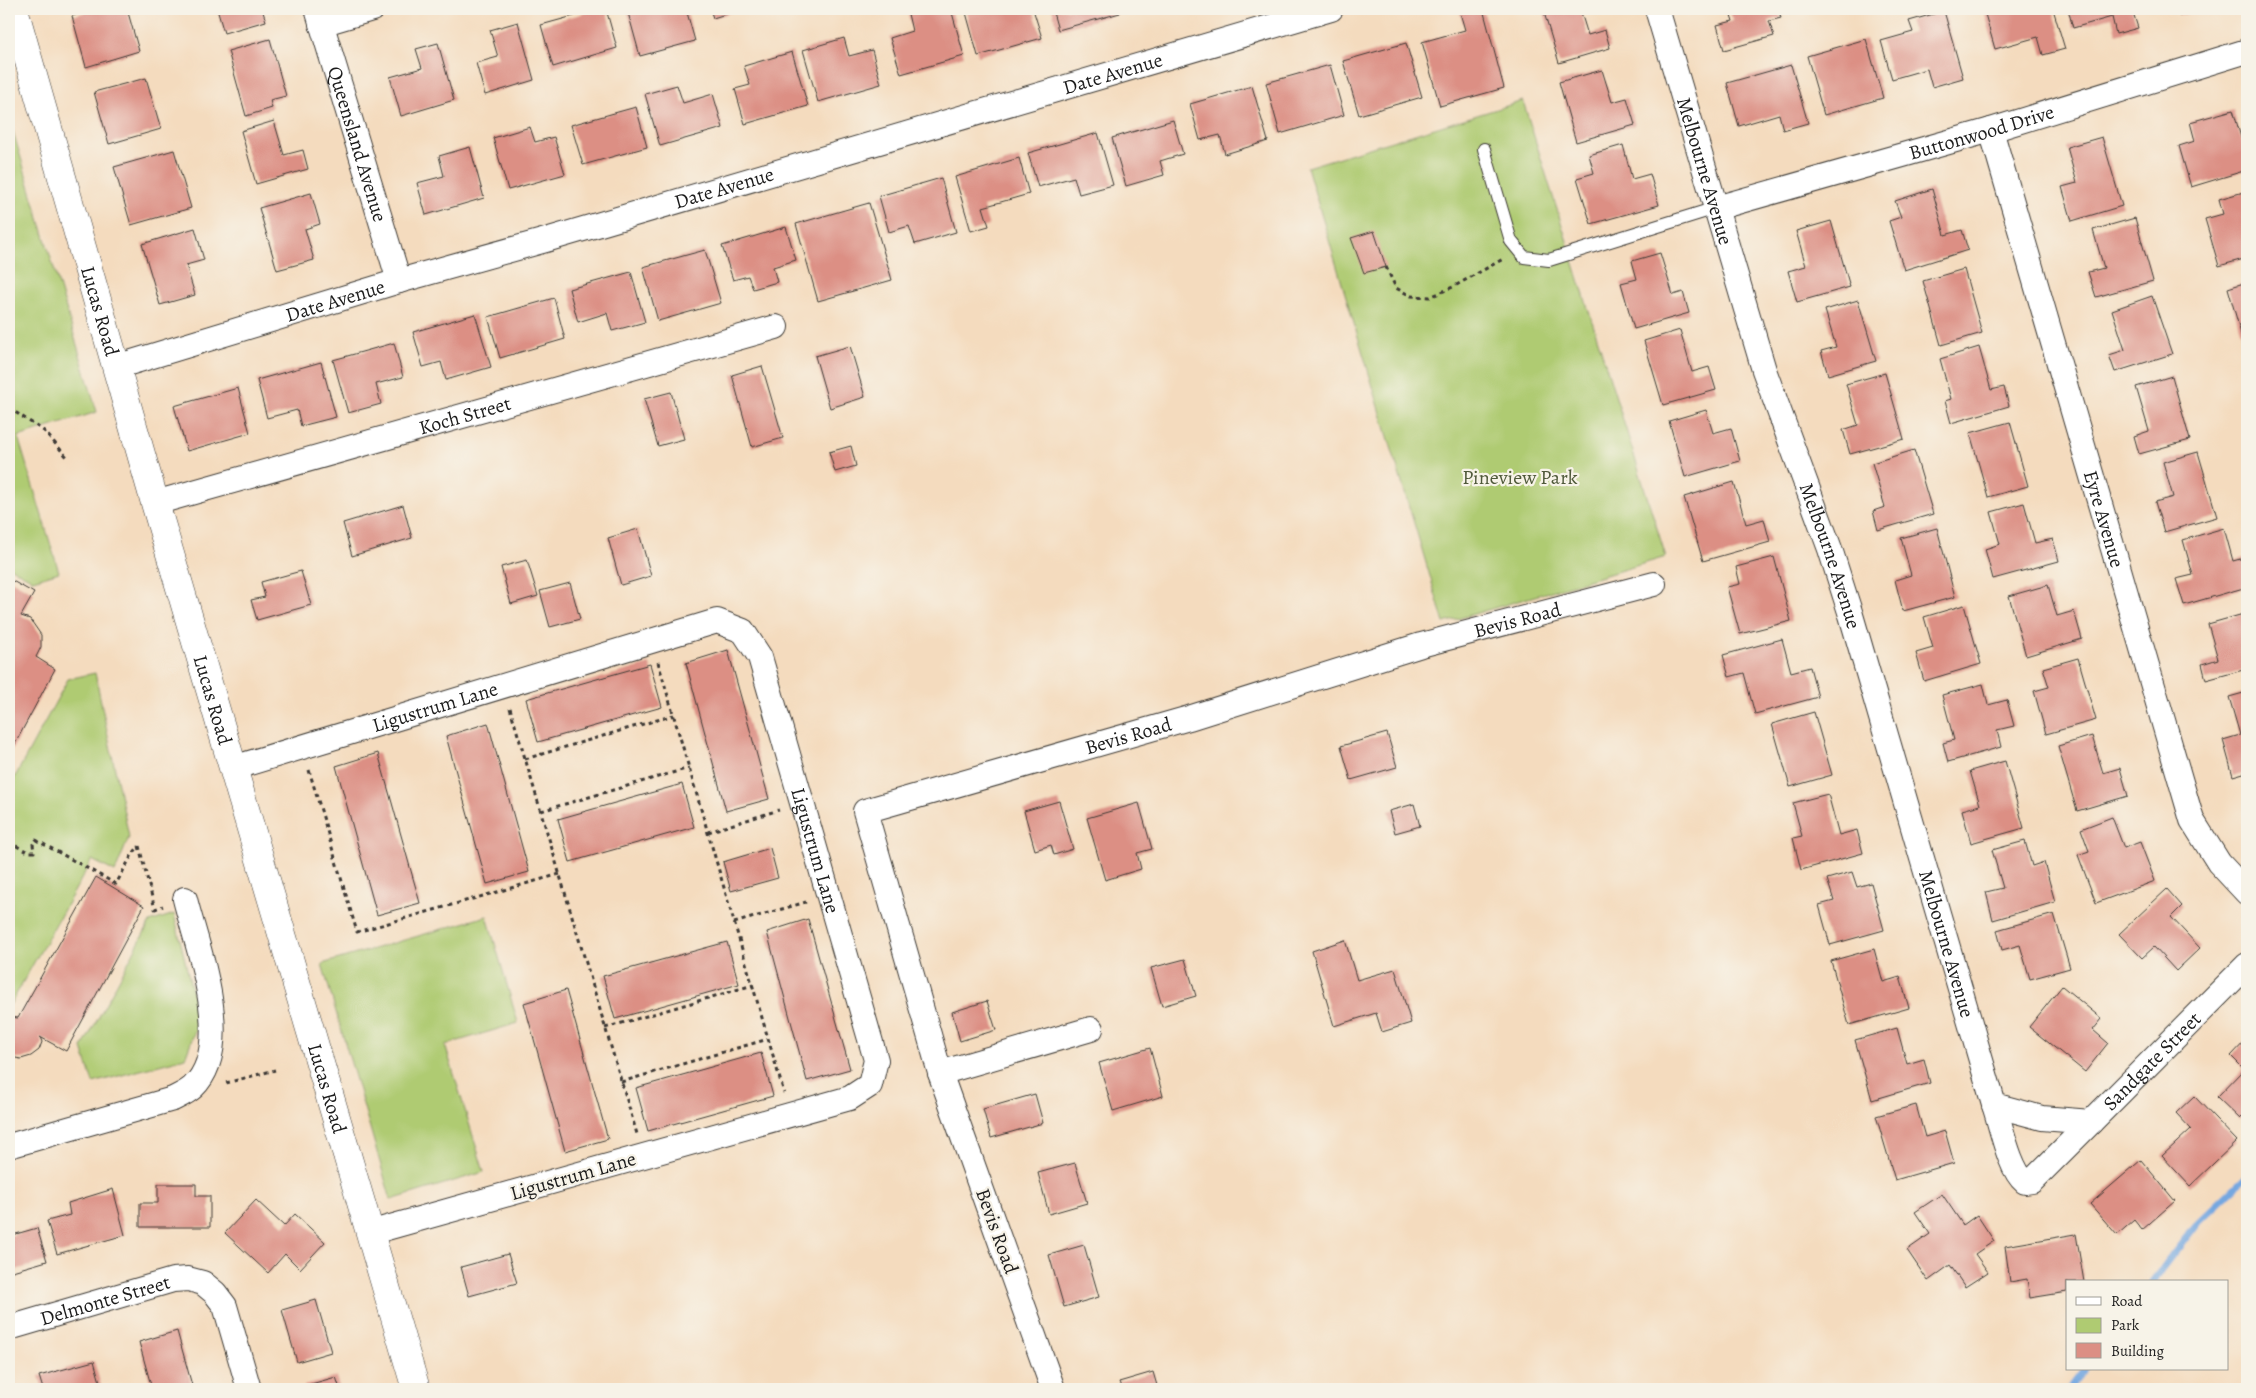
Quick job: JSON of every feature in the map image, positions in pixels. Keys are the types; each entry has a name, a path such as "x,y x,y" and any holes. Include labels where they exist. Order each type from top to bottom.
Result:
{"street":[{"name":"Lucas Road","path":"14,9 116,367 416,1389"},
{"path":"319,16 372,9"},
{"name":"Date Avenue","path":"116,367 399,281 556,237 1331,9"},
{"name":"Melbourne Avenue","path":"1658,9 1764,370 1824,531 1851,614 1994,1104 2019,1177 2025,1182 2032,1181 2091,1122"},
{"name":"Queensland Avenue","path":"319,16 399,281"},
{"name":"Buttonwood Drive","path":"1716,208 1991,130 2247,51"},
{"name":"Eyre Avenue","path":"1991,130 2192,820 2219,863 2247,893"},
{"name":"Koch Street","path":"156,503 776,327"},
{"name":"Bevis Road","path":"1053,1389 940,1073 865,811 1189,718 1421,645 1654,584"},
{"name":"Ligustrum Lane","path":"233,768 717,621 743,631 760,657 876,1060 870,1085 850,1098 369,1232"},
{"path":"9,1146 173,1099 193,1088 207,1068 213,1039 210,997 185,899"},
{"name":"Sandgate Street","path":"1994,1104 2042,1118 2091,1122 2247,965"},
{"path":"940,1073 1091,1029"},
{"name":"Delmonte Street","path":"9,1328 173,1280 188,1279 203,1283 215,1293 225,1306 249,1389"}],"lane":[{"path":"1484,149 1511,241 1524,257 1549,260 1716,208"}],"path":[{"path":"1386,267 1396,288 1411,296 1430,297 1453,287 1493,265 1518,248"},
{"path":"9,408 44,431 67,458"},
{"path":"652,641 790,1115"},
{"path":"504,686 644,1156"},
{"path":"525,759 674,715"},
{"path":"302,746 357,932 560,874"},
{"path":"541,811 689,768"},
{"path":"708,832 802,803"},
{"path":"9,842 28,852 34,852 33,844 36,840 116,884 139,846 155,909 185,899"},
{"path":"734,923 829,896"},
{"path":"605,1028 753,985"},
{"path":"622,1082 768,1039"},
{"path":"193,1088 222,1084 275,1070"}],"green space":[{"name":"Pineview Park","path":"1523,101 1666,557 1444,623 1307,167"},
{"path":"9,118 97,412 18,437 59,572 33,580 9,567"},
{"path":"95,673 129,837 115,872 92,860 10,1005 9,788 68,679"},
{"path":"174,914 199,1020 185,1058 93,1083 82,1048 150,922"},
{"path":"487,916 518,1023 445,1045 484,1172 391,1200 322,964"}],"building":[{"path":"95,9 127,9 139,51 86,67 72,16"},
{"path":"217,9 262,9 266,21 224,33"},
{"path":"599,9 606,9 617,48 553,67 541,25"},
{"path":"627,9 686,9 695,41 640,56"},
{"path":"710,9 742,9 713,18"},
{"path":"927,9 951,9 964,56 901,74 890,38 912,31 908,14"},
{"path":"965,9 1033,9 1042,38 978,56"},
{"path":"1052,9 1119,9 1120,13 1058,30"},
{"path":"1483,9 1504,88 1440,106 1422,42 1465,30 1460,13"},
{"path":"1543,9 1580,9 1588,35 1605,30 1610,48 1559,63"},
{"path":"1729,9 1778,9 1781,18 1769,21 1774,36 1724,50 1717,25 1733,21"},
{"path":"2004,9 2053,9 2065,49 2043,55 2038,37 1995,49 1985,14"},
{"path":"2068,9 2132,9 2138,28 2116,34 2112,17 2073,28"},
{"path":"2177,9 2202,9 2179,16"},
{"path":"1944,11 1963,78 1932,87 1927,69 1892,79 1881,41 1913,32 1909,21"},
{"path":"518,22 534,80 485,95 476,63 498,57 490,30"},
{"path":"844,38 849,56 872,50 881,84 818,102 803,50"},
{"path":"270,39 286,96 270,100 272,108 246,116 228,51"},
{"path":"1866,39 1883,98 1824,115 1807,56"},
{"path":"438,43 454,100 401,116 390,77 422,68 416,49"},
{"path":"1406,43 1422,97 1359,115 1343,61"},
{"path":"792,52 808,106 745,124 735,89 750,85 744,66"},
{"path":"1330,65 1344,115 1280,134 1266,83"},
{"path":"1791,65 1808,123 1783,130 1779,114 1739,126 1727,83"},
{"path":"1602,70 1612,102 1627,98 1635,125 1576,142 1559,82"},
{"path":"146,78 161,129 109,144 94,92"},
{"path":"677,85 683,103 713,94 723,128 660,146 645,94"},
{"path":"1252,86 1268,141 1225,154 1220,135 1200,140 1190,104"},
{"path":"636,107 647,147 583,165 571,125"},
{"path":"2233,110 2247,158 2247,170 2191,187 2179,146 2195,141 2190,122"},
{"path":"1173,120 1183,154 1160,161 1164,175 1126,186 1112,138"},
{"path":"274,121 284,155 303,150 308,169 256,184 241,131"},
{"path":"530,127 535,142 554,137 565,174 508,190 493,138"},
{"path":"1098,133 1113,185 1079,194 1074,177 1038,187 1028,153"},
{"path":"2102,137 2122,206 2072,221 2062,187 2077,183 2067,147"},
{"path":"1623,145 1632,179 1650,174 1659,205 1591,224 1577,178 1594,173 1589,155"},
{"path":"470,147 484,198 426,215 417,183 444,176 439,156"},
{"path":"174,150 191,208 131,225 114,167"},
{"path":"1019,158 1029,194 983,207 989,226 971,231 955,177"},
{"path":"941,178 956,232 915,244 909,226 889,232 879,196"},
{"path":"1932,189 1945,235 1962,230 1968,250 1904,270 1889,221 1901,217 1895,201"},
{"path":"2247,191 2247,258 2219,266 2205,219 2223,214 2219,199"},
{"path":"311,193 320,224 305,229 314,260 277,270 259,208"},
{"path":"869,203 892,280 818,301 796,224"},
{"path":"2135,218 2153,281 2096,297 2088,272 2104,268 2093,230"},
{"path":"1831,221 1850,287 1797,302 1788,271 1806,266 1796,231"},
{"path":"786,227 796,260 773,267 777,282 753,289 748,276 733,280 722,246"},
{"path":"195,228 204,260 186,265 195,295 160,305 142,244"},
{"path":"1374,231 1386,267 1364,273 1351,238"},
{"path":"705,250 721,303 658,321 643,267"},
{"path":"1660,253 1673,295 1683,292 1689,313 1634,329 1621,283 1637,279 1632,261"},
{"path":"1964,269 1982,333 1941,345 1923,281"},
{"path":"631,272 645,322 612,331 607,313 578,322 569,289"},
{"path":"2247,282 2247,348 2245,348 2228,288"},
{"path":"2152,296 2172,354 2115,372 2109,355 2125,350 2112,310"},
{"path":"554,298 565,339 500,358 488,317"},
{"path":"1858,300 1876,361 1828,375 1821,351 1836,347 1825,310"},
{"path":"475,314 491,367 446,380 441,362 423,367 413,332"},
{"path":"1680,330 1692,372 1709,367 1716,390 1663,405 1644,341"},
{"path":"394,343 403,377 376,384 381,404 348,413 333,360"},
{"path":"850,346 865,397 830,408 815,356"},
{"path":"1979,347 1991,390 2004,387 2009,406 1951,423 1945,401 1951,399 1940,359"},
{"path":"321,362 336,417 301,426 297,410 267,418 257,380"},
{"path":"762,366 783,438 752,447 732,375"},
{"path":"1885,373 1904,439 1850,454 1843,430 1858,425 1846,384"},
{"path":"2172,376 2190,440 2139,454 2134,436 2149,431 2136,387"},
{"path":"238,388 250,433 187,451 174,406"},
{"path":"671,392 684,439 658,446 644,399"},
{"path":"1706,410 1713,433 1731,428 1740,461 1685,477 1669,421"},
{"path":"2010,422 2028,486 1988,497 1970,433"},
{"path":"851,446 856,466 835,472 829,452"},
{"path":"1914,450 1933,514 1878,530 1873,511 1885,507 1872,463"},
{"path":"2198,452 2217,517 2164,532 2155,502 2173,497 2163,462"},
{"path":"1734,482 1746,524 1764,519 1770,542 1703,561 1684,497"},
{"path":"2024,503 2035,543 2053,539 2059,561 1993,579 1985,549 2000,544 1991,512"},
{"path":"403,505 412,538 352,556 343,523"},
{"path":"1937,528 1955,597 1903,611 1895,580 1911,575 1901,538"},
{"path":"2224,528 2233,561 2247,557 2247,587 2184,605 2176,579 2193,575 2183,540"},
{"path":"638,529 651,576 621,585 608,538"},
{"path":"1774,557 1791,621 1740,634 1727,587 1740,584 1736,567"},
{"path":"527,560 538,596 511,604 501,567"},
{"path":"301,571 311,605 257,620 251,600 265,597 261,582"},
{"path":"9,579 34,593 21,616 30,619 41,635 41,647 36,657 55,669 9,755"},
{"path":"570,583 580,619 550,627 540,591"},
{"path":"2048,585 2057,616 2074,611 2082,639 2026,656 2009,596"},
{"path":"1964,605 1981,664 1924,681 1916,653 1933,648 1924,617"},
{"path":"2247,613 2247,669 2206,680 2202,664 2218,659 2208,624"},
{"path":"1782,639 1791,672 1810,667 1818,697 1755,714 1744,673 1729,677 1723,655"},
{"path":"728,650 769,799 726,811 686,663"},
{"path":"2078,658 2096,720 2046,734 2034,691 2049,687 2043,668"},
{"path":"650,664 662,707 538,742 526,699"},
{"path":"1983,684 1988,705 2007,700 2014,726 1997,730 2001,747 1948,762 1943,743 1954,740 1942,695"},
{"path":"2247,692 2247,772 2233,776 2223,740 2240,735 2229,697"},
{"path":"1814,712 1832,775 1790,787 1772,724"},
{"path":"488,723 529,872 487,884 446,736"},
{"path":"1387,733 1397,767 1351,780 1341,746"},
{"path":"2092,736 2103,773 2120,768 2128,796 2077,811 2058,746"},
{"path":"378,753 420,903 377,915 336,766"},
{"path":"2005,761 2024,828 1971,843 1962,810 1980,805 1970,771"},
{"path":"682,784 694,827 570,862 558,819"},
{"path":"1828,794 1839,835 1857,830 1863,853 1801,870 1793,838 1802,836 1793,803"},
{"path":"1059,801 1073,849 1054,855 1051,845 1035,850 1024,811"},
{"path":"1139,803 1152,849 1137,853 1141,869 1105,880 1087,818"},
{"path":"1414,804 1420,826 1395,833 1389,811"},
{"path":"2112,817 2124,848 2140,842 2155,881 2096,903 2078,855 2089,851 2081,829"},
{"path":"2025,841 2032,866 2044,862 2055,902 1993,920 1986,892 2003,888 1992,850"},
{"path":"770,848 778,878 731,891 723,862"},
{"path":"1852,872 1857,887 1871,883 1884,930 1830,945 1819,905 1834,901 1827,879"},
{"path":"96,877 144,906 66,1051 40,1037 42,1042 39,1050 31,1056 21,1059 10,1057 9,1017 18,1018"},
{"path":"2167,889 2182,906 2171,917 2200,948 2176,971 2154,947 2142,958 2119,934"},
{"path":"2054,914 2070,968 2030,979 2020,945 2002,950 1997,930"},
{"path":"808,919 850,1069 807,1081 767,932"},
{"path":"1345,940 1357,980 1395,969 1411,1023 1382,1032 1376,1013 1334,1026 1312,951"},
{"path":"727,942 739,984 615,1019 603,976"},
{"path":"1874,949 1883,982 1900,977 1909,1008 1849,1025 1831,961"},
{"path":"1185,959 1196,996 1162,1006 1151,968"},
{"path":"2062,986 2102,1019 2093,1030 2108,1043 2085,1072 2029,1027"},
{"path":"566,990 608,1139 565,1151 524,1003"},
{"path":"987,1001 996,1030 960,1041 952,1012"},
{"path":"1897,1028 1907,1064 1924,1059 1930,1083 1872,1100 1855,1040"},
{"path":"2247,1039 2247,1112 2240,1119 2217,1097 2244,1069 2231,1056"},
{"path":"1150,1048 1163,1096 1113,1111 1099,1063"},
{"path":"761,1053 773,1096 648,1131 636,1088"},
{"path":"1035,1094 1043,1123 991,1138 983,1109"},
{"path":"2194,1096 2237,1141 2190,1186 2162,1156 2191,1129 2176,1113"},
{"path":"1916,1105 1925,1137 1945,1131 1954,1163 1895,1180 1876,1116"},
{"path":"2141,1160 2175,1201 2142,1230 2134,1220 2117,1235 2090,1204"},
{"path":"1075,1163 1087,1203 1049,1214 1038,1173"},
{"path":"158,1184 196,1184 196,1196 210,1196 210,1227 140,1227 140,1203 158,1203"},
{"path":"113,1189 125,1235 57,1254 47,1221 70,1215 68,1203"},
{"path":"1942,1194 1963,1225 1977,1215 1994,1241 1975,1254 1988,1272 1965,1287 1950,1265 1928,1281 1907,1250 1930,1234 1915,1212"},
{"path":"256,1200 284,1226 295,1214 325,1242 300,1269 285,1254 268,1273 225,1233"},
{"path":"37,1228 47,1261 9,1272 9,1236"},
{"path":"2076,1234 2084,1280 2066,1280 2066,1292 2030,1298 2027,1279 2010,1282 2005,1246"},
{"path":"1084,1245 1099,1297 1064,1307 1049,1255"},
{"path":"508,1254 517,1283 469,1296 461,1267"},
{"path":"316,1300 331,1352 297,1362 282,1310"},
{"path":"177,1331 193,1389 152,1389 139,1342"},
{"path":"94,1361 102,1389 43,1389 39,1376"},
{"path":"1153,1372 1158,1389 1122,1389 1119,1382"},
{"path":"336,1377 340,1389 305,1389 304,1386"}],"waterway":[{"path":"2154,1280 2196,1225 2247,1176"},
{"path":"2069,1389 2083,1370"}]}
